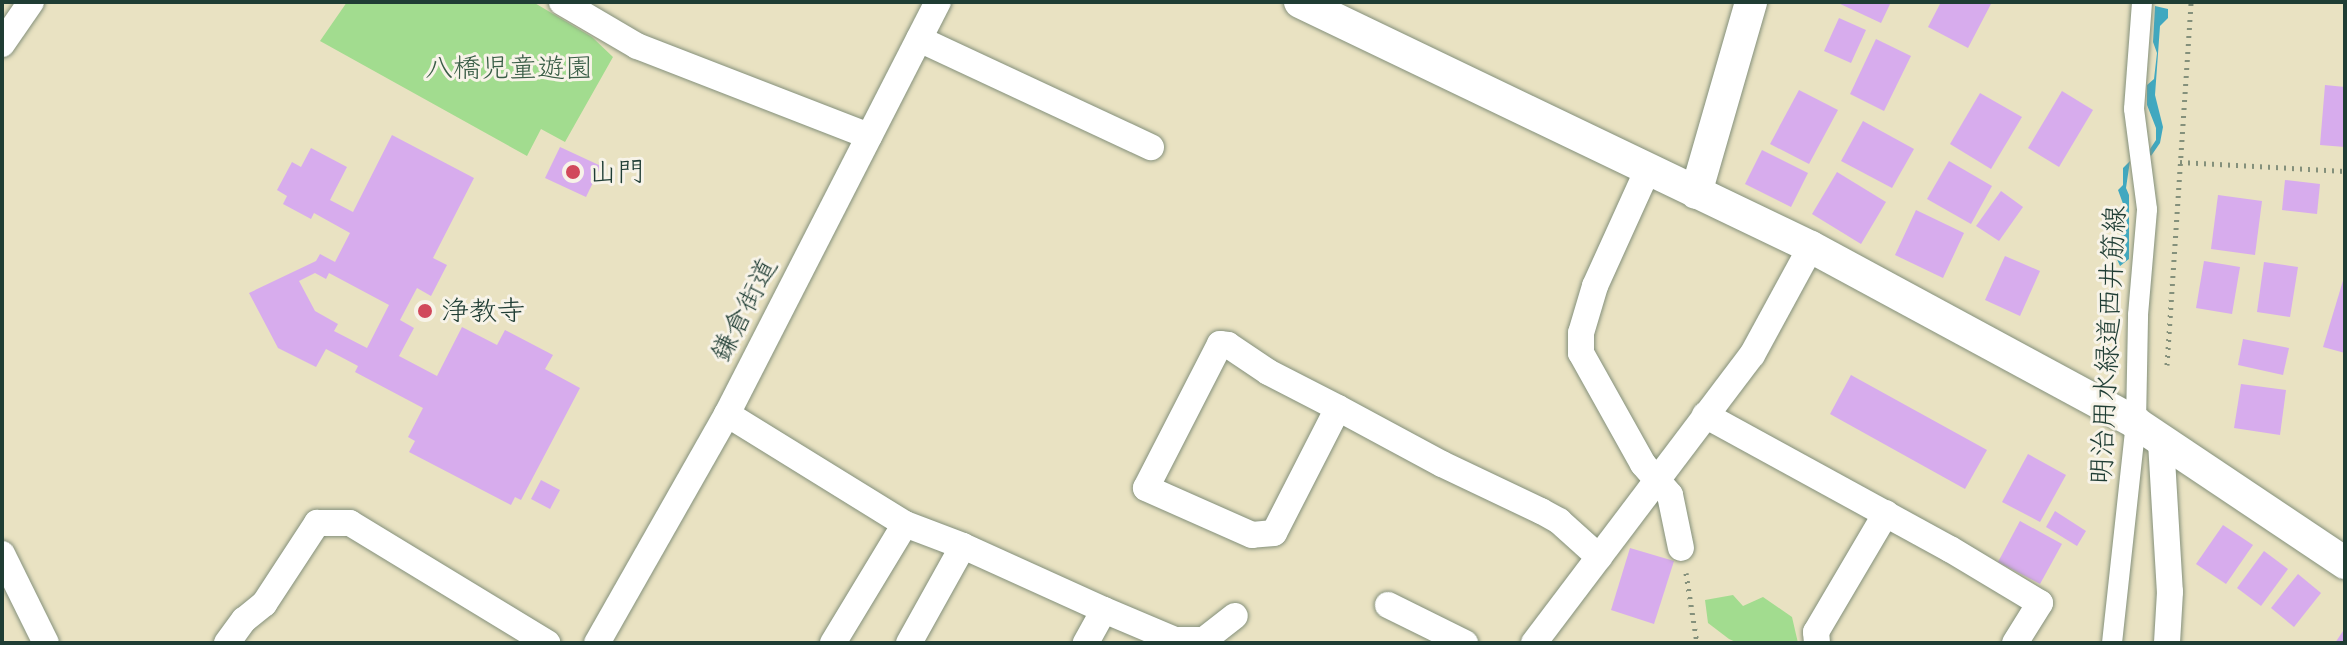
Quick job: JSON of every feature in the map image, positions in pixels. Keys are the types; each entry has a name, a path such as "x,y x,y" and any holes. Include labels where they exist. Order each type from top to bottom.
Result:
{"street":[{"path":"2,44 31,2"},
{"path":"562,2 637,46 869,136"},
{"name":"鎌倉街道","path":"597,643 727,414 938,2"},
{"path":"1300,2 1811,247 2136,423 2345,563"},
{"path":"1696,193 1751,2"},
{"name":"明治用水緑道西井筋線","path":"2112,643 2136,423 2138,315 2147,209 2134,109 2142,2"},
{"path":"919,39 1151,147"},
{"path":"1648,169 1595,286 1581,333 1581,353 1643,464 1670,495 1681,548"},
{"path":"1534,643 1752,355 1811,247"},
{"path":"1338,408 1274,533 1252,535 1146,488 1220,344 1228,345 1268,372 1338,408 1442,464 1559,521 1599,557"},
{"path":"727,414 905,524 963,546 1175,640 1204,640 1235,616"},
{"path":"1705,415 1886,513 2040,603 2015,643"},
{"path":"2161,442 2170,592 2167,643"},
{"path":"1817,643 1816,632 1886,513"},
{"path":"227,643 244,620 264,604 317,523 350,523 547,643"},
{"path":"833,643 905,524"},
{"path":"909,643 963,546"},
{"path":"2,554 46,643"},
{"path":"1388,605 1465,643"},
{"path":"1086,643 1104,610"}],"path":[{"path":"2166,380 2191,2"},
{"path":"2180,162 2345,171"},
{"path":"1681,548 1695,613 1697,643"}],"green space":[{"name":"八橋児童遊園","path":"347,2 533,2 592,37 613,57 565,142 541,129 527,156 320,41"},
{"path":"1733,595 1743,606 1763,597 1792,617 1798,643 1738,643 1729,639 1708,623 1705,600"}],"water":[{"path":"2155,6 2168,9 2168,18 2160,26 2155,95 2163,127 2160,143 2151,156 2148,152 2156,140 2156,128 2147,105 2147,85 2154,79 2157,53 2153,42"},
{"path":"2130,161 2126,188 2129,195 2129,259 2120,266 2116,257 2126,212 2118,190 2123,185 2123,168"}],"building":[{"path":"1836,2 1891,2 1881,23"},
{"path":"1941,2 1992,2 1968,48 1928,27"},
{"path":"1839,18 1866,30 1851,63 1824,51"},
{"path":"1876,39 1911,56 1884,111 1850,94"},
{"path":"2325,85 2345,87 2345,147 2320,145"},
{"path":"1799,90 1838,110 1809,164 1770,144"},
{"path":"2062,91 2093,110 2059,167 2028,148"},
{"path":"1980,93 2022,117 1991,169 1950,144"},
{"path":"1863,121 1914,149 1892,188 1841,161"},
{"path":"392,135 474,178 433,258 447,265 431,296 417,288 400,320 414,328 399,356 437,376 462,327 497,345 505,330 553,355 545,369 580,388 521,500 515,497 511,505 409,452 415,441 408,437 423,408 355,372 358,366 326,349 316,367 278,348 249,293 316,261 320,254 335,262 350,233 314,213 311,219 283,204 287,196 277,190 292,162 301,167 311,148 347,167 330,200 353,212","holes":["315,273 326,279 329,273 389,305 367,348 334,331 338,324 315,311 299,281"]},
{"name":"山門","path":"560,147 601,166 586,197 545,178"},
{"path":"1762,150 1808,173 1791,207 1745,184"},
{"path":"1949,161 1992,186 1971,224 1927,199"},
{"path":"1837,172 1886,202 1861,244 1812,214"},
{"path":"2285,180 2320,184 2317,214 2282,210"},
{"path":"2001,191 2023,207 1999,241 1976,226"},
{"path":"2218,195 2262,201 2255,255 2211,249"},
{"path":"1916,210 1964,233 1943,278 1895,255"},
{"path":"2005,256 2040,271 2020,316 1985,300"},
{"path":"2204,261 2240,267 2232,314 2196,308"},
{"path":"2264,262 2298,267 2290,317 2257,312"},
{"path":"2345,274 2345,353 2323,347"},
{"path":"2243,339 2289,348 2283,375 2238,365"},
{"path":"1851,375 1987,450 1965,489 1830,414"},
{"path":"2241,384 2286,390 2280,435 2234,428"},
{"path":"2028,454 2066,475 2040,522 2002,502"},
{"path":"541,480 560,490 550,509 531,499"},
{"path":"2055,511 2086,531 2077,546 2046,527"},
{"path":"2020,521 2062,544 2040,584 1998,562"},
{"path":"2223,525 2253,545 2226,584 2196,564"},
{"path":"1630,548 1674,561 1654,624 1611,610"},
{"path":"2264,551 2288,569 2261,606 2237,588"},
{"path":"2298,574 2321,593 2294,627 2271,608"},
{"path":"2345,628 2345,643 2335,643"}],"place":[{"name":"山門","path":"573,172"},
{"name":"浄教寺","path":"425,311"}]}
